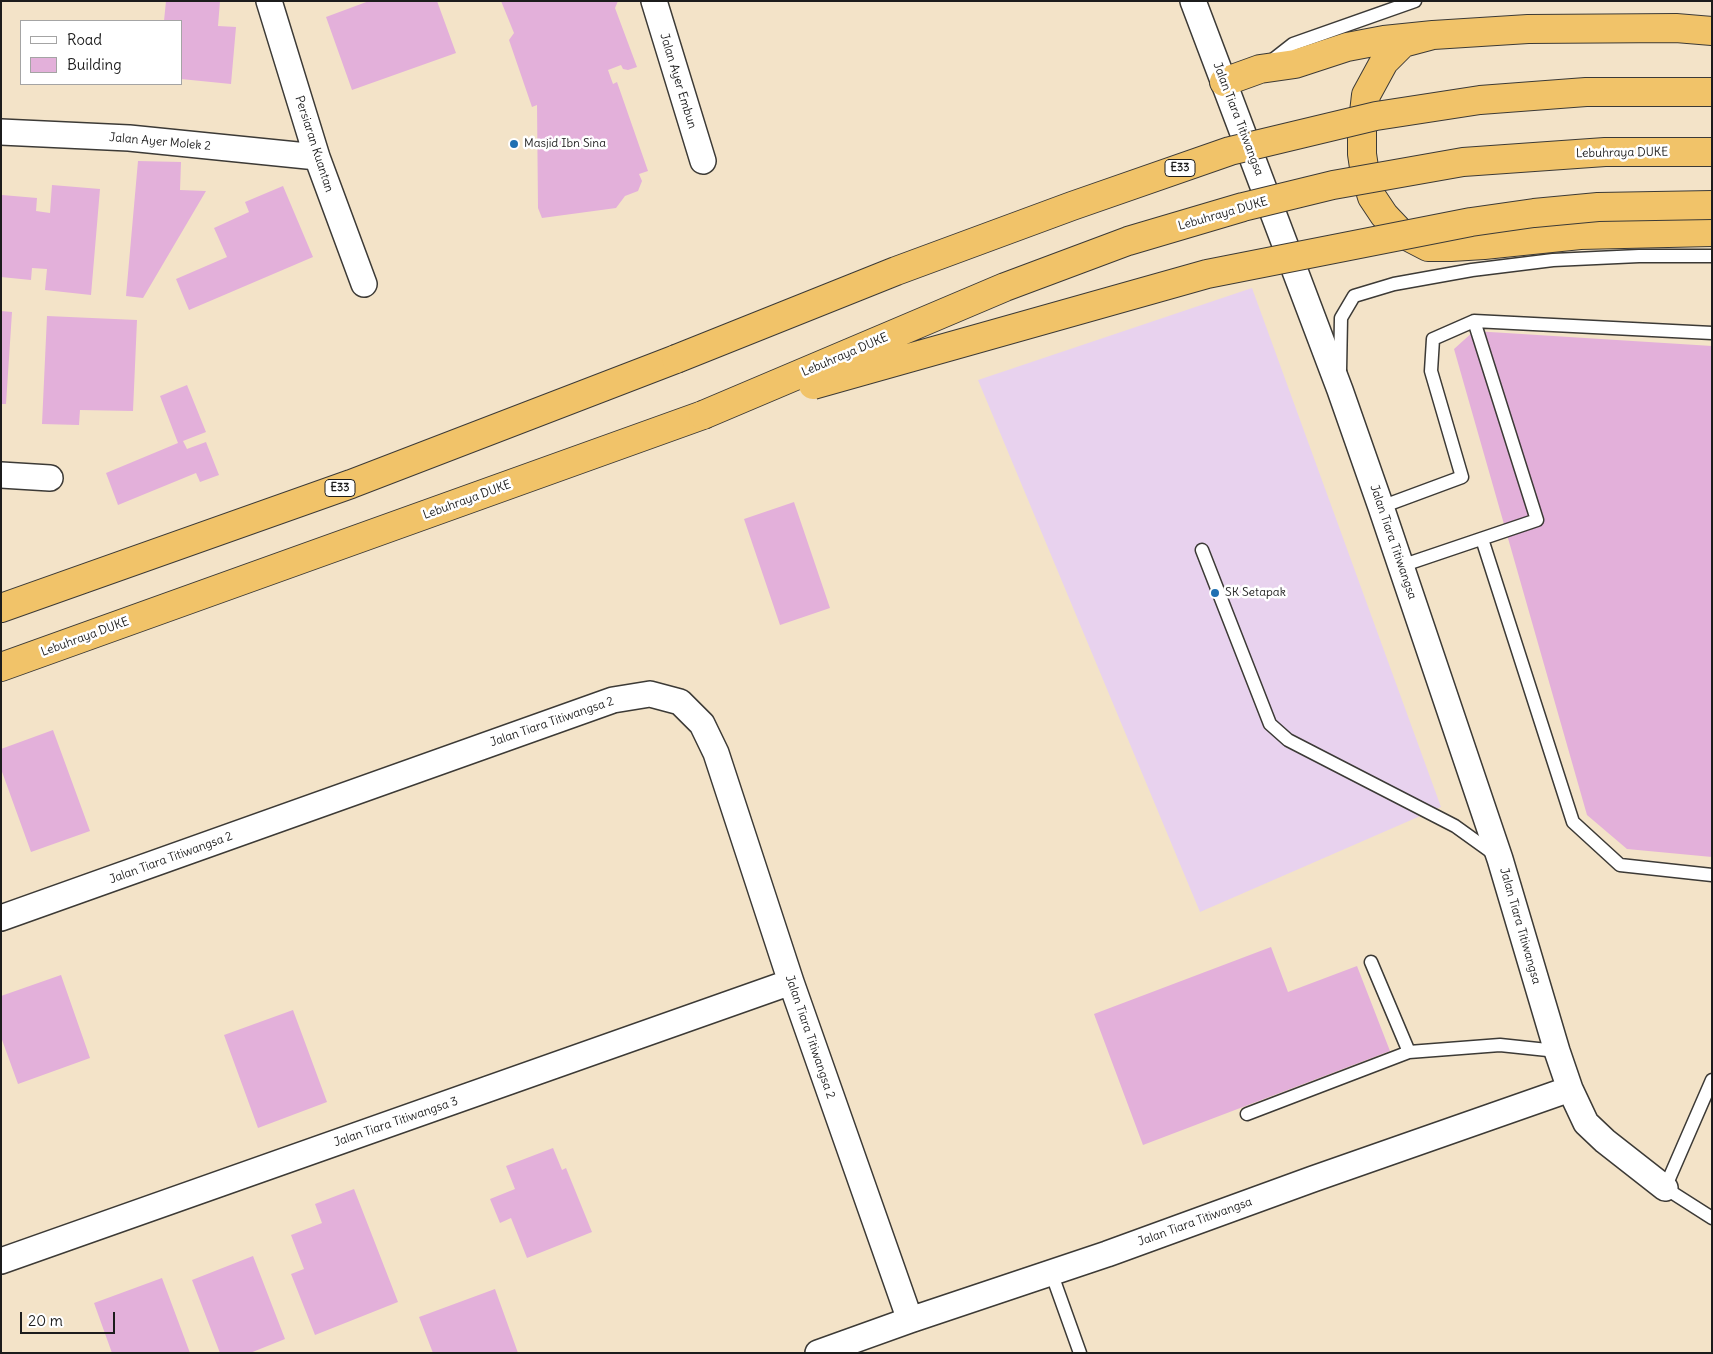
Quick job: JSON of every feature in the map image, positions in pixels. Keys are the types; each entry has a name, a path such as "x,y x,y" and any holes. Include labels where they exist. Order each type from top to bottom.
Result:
{"highway":[{"path":"1224,82 1260,69 1295,64 1347,47 1384,40 1433,35 1528,30 1676,28 1712,31"},
{"path":"1433,35 1404,43 1384,62 1366,96 1362,130 1364,174 1372,197 1384,215 1401,233 1428,246 1451,247 1580,235 1712,232"},
{"name":"E33","path":"1,608 351,484 676,359 906,267 1230,150 1376,116 1480,100 1586,92 1712,92"},
{"name":"Lebuhraya DUKE","path":"1,667 703,416 1014,284 1128,242 1243,207 1333,185 1462,162 1605,152 1712,152"},
{"path":"703,416 1207,274 1471,222 1534,213 1598,207 1712,205"}],"street":[{"name":"Persiaran Kuantan","path":"269,1 317,157 364,284"},
{"name":"Jalan Ayer Embun","path":"654,1 702,161"},
{"name":"Jalan Tiara Titiwangsa","path":"1193,1 1340,390 1381,506 1500,858 1570,1089 1586,1123 1605,1141 1665,1188"},
{"name":"Jalan Ayer Molek 2","path":"1,132 129,138 317,157"},
{"path":"1,475 50,478"},
{"name":"Jalan Tiara Titiwangsa 2","path":"1,918 613,700 650,694 680,702 702,724 716,753 791,982 910,1320"},
{"name":"Jalan Tiara Titiwangsa 3","path":"1,1261 791,982"},
{"name":"Jalan Tiara Titiwangsa","path":"818,1353 1107,1254 1570,1089"}],"lane":[{"path":"1260,69 1293,44 1415,1"},
{"path":"1340,390 1341,318 1354,296 1394,284 1472,270 1554,260 1639,256 1712,256"},
{"path":"1381,506 1462,477 1431,371 1433,339 1474,321 1712,333"},
{"path":"1401,566 1537,520 1474,321"},
{"path":"1482,539 1573,822 1620,865 1712,875"},
{"path":"1202,550 1270,724 1288,740 1455,826 1500,858"},
{"path":"1370,962 1410,1052"},
{"path":"1247,1114 1410,1052 1500,1045 1557,1051"},
{"path":"1665,1188 1712,1080"},
{"name":"Jalan Tiara Titiwangsa","path":"1665,1188 1712,1218"},
{"path":"1051,1272 1080,1353"}],"shaded area":[{"name":"SK Setapak","path":"1252,288 1441,807 1200,912 978,380"}],"building":[{"path":"166,1 220,1 218,26 236,27 231,84 182,79 182,20 164,20"},
{"path":"369,1 437,1 456,53 352,90 326,17"},
{"path":"501,1 618,1 615,8 637,67 628,70 623,69 621,65 608,70 613,84 617,82 648,171 639,174 642,181 638,191 625,196 616,208 542,218 538,208 537,105 532,107 509,40 514,33"},
{"path":"138,161 181,162 180,190 206,191 143,298 126,296"},
{"path":"52,185 100,189 91,295 45,290 47,269 32,268 31,280 1,277 2,195 37,198 36,211 50,213"},
{"path":"283,186 313,257 189,310 176,279 227,257 214,228 249,212 245,202"},
{"path":"1,311 12,312 6,404 1,404"},
{"path":"47,316 137,320 133,411 80,410 79,425 42,424"},
{"path":"1474,331 1712,346 1712,857 1627,849 1587,815 1454,349"},
{"path":"187,385 206,432 183,441 187,449 206,442 219,475 200,482 196,473 118,505 106,473 178,443 160,396"},
{"path":"794,502 830,608 780,625 744,519"},
{"path":"53,730 90,831 31,852 1,769 1,749"},
{"path":"1271,947 1288,992 1357,966 1390,1051 1143,1145 1094,1014"},
{"path":"61,975 90,1058 18,1084 1,1037 1,996"},
{"path":"293,1010 327,1102 258,1128 224,1035"},
{"path":"553,1148 562,1170 566,1168 592,1232 527,1258 511,1218 500,1223 490,1199 515,1189 506,1166"},
{"path":"354,1189 398,1302 315,1335 291,1274 304,1269 291,1235 322,1223 315,1204"},
{"path":"253,1256 285,1339 250,1353 220,1353 192,1280"},
{"path":"162,1278 190,1353 112,1353 94,1303"},
{"path":"495,1289 518,1353 433,1353 419,1317"}],"place":[{"name":"Masjid Ibn Sina","path":"514,144"},
{"name":"SK Setapak","path":"1215,593"}]}
